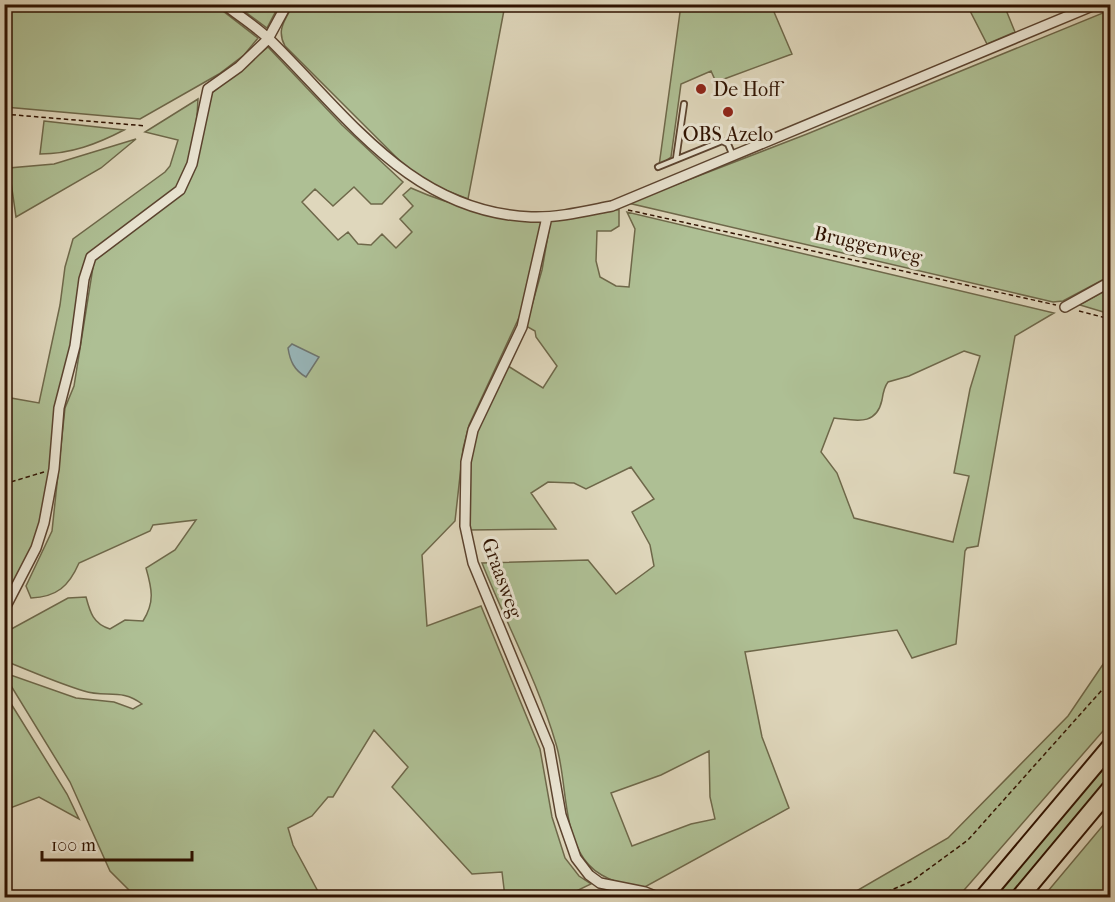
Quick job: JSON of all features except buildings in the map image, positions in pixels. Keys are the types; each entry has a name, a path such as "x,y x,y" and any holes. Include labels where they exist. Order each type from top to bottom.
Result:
{"highway":[{"path":"982,897 1110,747"},
{"path":"1019,897 1110,789"}],"street":[{"path":"224,4 268,39 364,136 415,180 464,204 511,215 547,216 612,206 1097,4"},
{"path":"4,610 36,548 44,523 54,469 59,408 75,346 84,279 91,257 180,190 192,164 208,89 239,67 268,39 287,4"},
{"name":"Graasweg","path":"547,216 522,327 472,430 466,462 465,526 473,563 549,747 561,815 576,858 589,875 600,883 660,897"},
{"path":"1065,307 1110,282"}],"lane":[{"path":"676,159 684,104"},
{"path":"658,166 722,141 728,144 733,156"}],"path":[{"path":"4,114 146,126"},
{"name":"Bruggenweg","path":"612,206 1110,319"},
{"path":"4,484 54,469"},
{"path":"873,897 912,881 968,840 1110,681"}],"green space":[{"path":"4,5 215,5 258,38 244,55 219,74 140,119 5,107"},
{"path":"236,5 279,5 267,28"},
{"path":"293,5 505,5 468,199 435,186 407,168 285,46 281,30"},
{"path":"681,5 771,5 792,54 716,82 711,71 681,84 671,157 659,166"},
{"path":"967,5 1004,5 1015,32 987,44"},
{"path":"1110,10 1110,276 1063,301 1053,302 628,203 807,134"},
{"path":"268,47 342,125 403,182 382,204 371,204 354,187 333,206 315,189 302,202 338,240 348,232 358,244 371,245 382,234 396,248 412,232 400,219 413,206 403,195 411,188 476,210 544,219 523,309 469,425 463,449 455,521 422,555 427,626 481,606 540,749 552,817 565,858 579,876 591,884 564,897 505,897 502,872 472,874 392,787 408,767 374,730 333,797 328,797 312,816 288,828 293,845 321,897 136,897 110,871 70,782 5,676 5,673 76,698 114,702 133,709 142,704 127,696 84,691 5,661 4,633 68,598 86,597 96,621 110,629 125,620 143,621 151,601 150,582 146,568 175,550 196,520 153,525 150,531 79,563 71,578 55,593 31,598 26,586 52,531 65,408 74,386 94,261 184,192 195,166 212,93"},
{"path":"198,99 192,149 185,174 179,185 153,210 108,239 88,257 68,364 56,406 48,489 34,543 5,605 5,397 39,403 60,305 65,267 73,239 165,172 170,166 178,140 145,132"},
{"path":"44,121 124,130 84,147 40,154"},
{"path":"136,139 101,168 16,217 9,168 54,164"},
{"path":"619,210 619,226 611,231 597,231 596,261 600,277 616,286 629,287 635,229 627,212 1054,313 1015,336 978,546 967,548 965,551 956,644 912,658 897,630 745,652 762,737 789,808 643,888 603,876 590,866 577,846 568,818 559,758 549,721 482,563 588,560 616,594 654,566 650,545 632,512 654,499 631,467 586,489 574,483 548,482 531,493 556,529 469,530 471,455 477,431 508,366 543,388 557,366 536,337 535,331 526,326 542,270 551,218","holes":["964,351 980,356 970,389 954,473 969,476 953,542 854,518 837,473 821,452 834,418 857,420 870,418 879,409 888,382 909,376","709,751 710,797 715,819 691,824 632,846 611,793 661,775"]},
{"path":"1110,288 1110,314 1080,305 1083,303"},
{"path":"1110,654 1110,723 958,897 846,897 948,838 1068,716"},
{"path":"5,694 67,794 79,819 39,797 5,810"},
{"path":"1110,758 1110,778 1022,885 1011,897 993,898"},
{"path":"1110,817 1110,897 1043,897"}],"water":[{"path":"292,344 319,357 306,377 291,361 288,348"}],"place":[{"name":"De Hoff","path":"701,89"},
{"name":"OBS Azelo","path":"728,112"}]}
